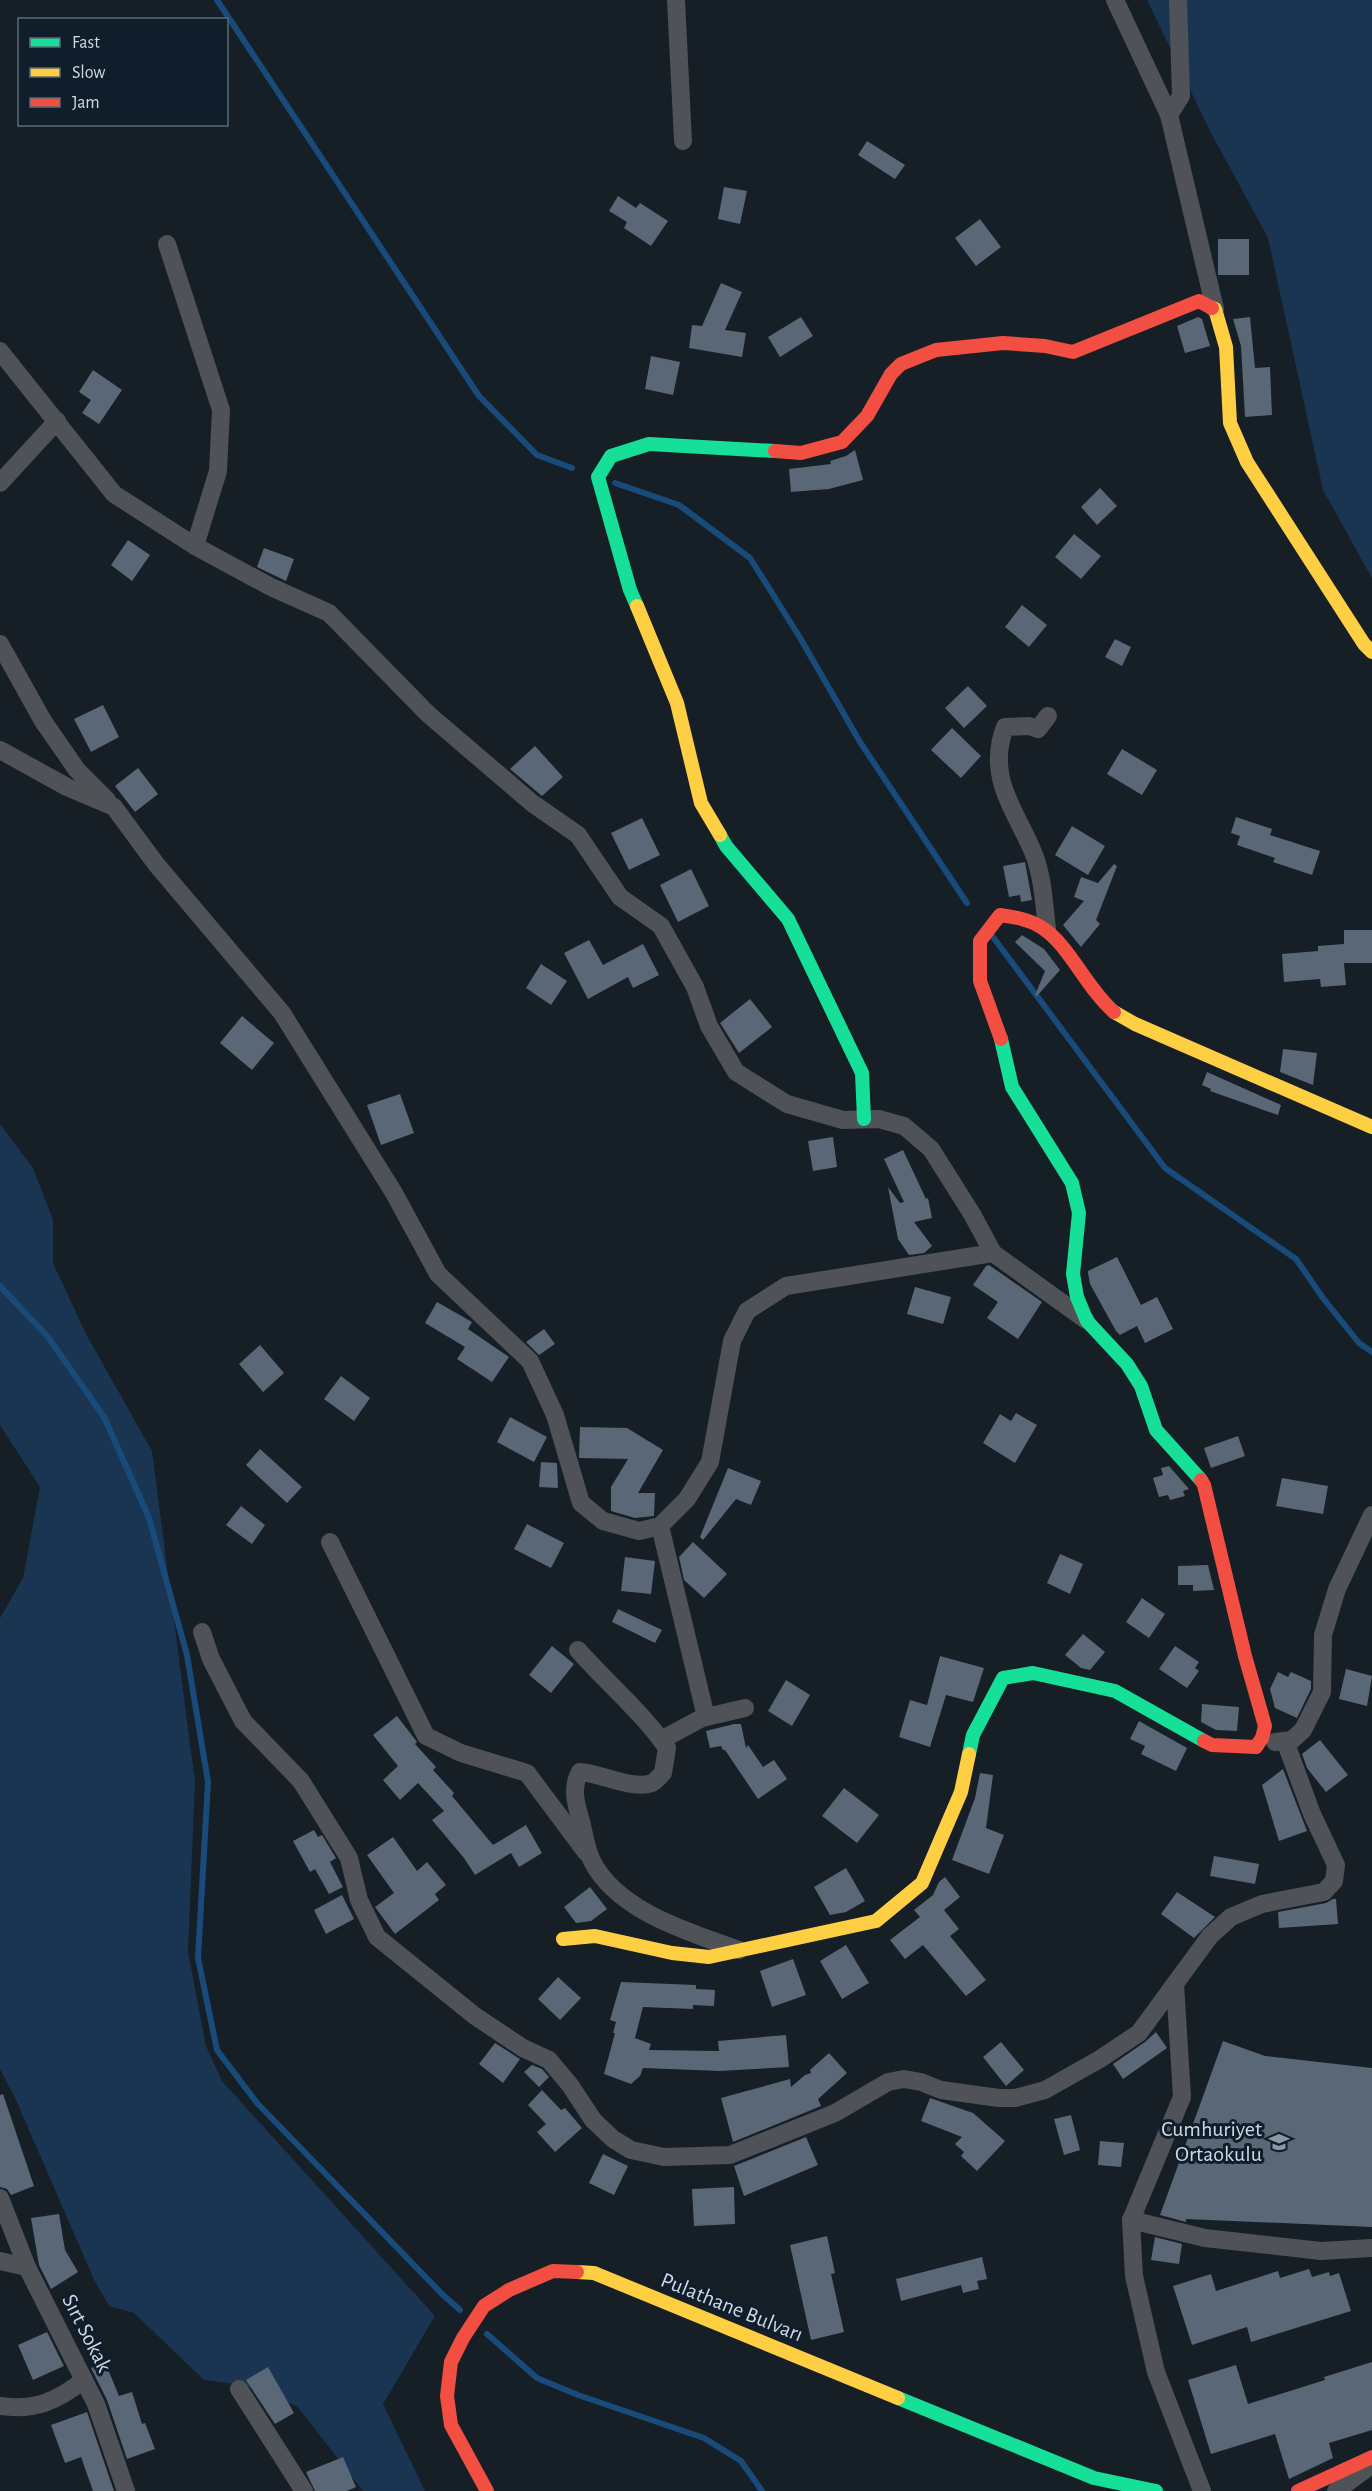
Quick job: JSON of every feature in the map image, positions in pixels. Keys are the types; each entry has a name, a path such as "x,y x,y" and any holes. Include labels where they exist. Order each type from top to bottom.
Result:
{"street":[{"path":"676,0 683,141"},
{"path":"1115,0 1169,115 1226,347 1230,423 1247,462 1364,644 1372,652"},
{"path":"1169,115 1181,96 1178,0"},
{"path":"167,244 221,410 218,471 195,546"},
{"path":"864,1119 862,1072 788,920 726,846 701,803 677,703 630,590 598,477 611,456 650,444 801,453 842,442 867,416 891,374 901,364 936,350 1003,343 1045,346 1073,352 1199,300 1215,309"},
{"path":"0,351 114,494 195,546 271,587 329,613 428,714 532,803 578,835 595,856 620,897 661,926 695,987 709,1026 736,1072 787,1104 843,1120 879,1119 904,1126 931,1149 972,1214 993,1253 1087,1321 1127,1364 1141,1386 1156,1430 1204,1485 1245,1656 1265,1726 1257,1747"},
{"path":"0,483 57,421"},
{"path":"0,644 43,721 77,770 114,807 156,864 282,1013 394,1193 438,1274 530,1361 555,1415 580,1503 603,1521 639,1531 660,1526 687,1499 710,1462 732,1341 747,1311 786,1286 993,1253"},
{"path":"1047,716 1038,729 1029,726 1005,727 998,746 1001,778 1013,814 1033,853 1040,878 1047,929"},
{"path":"0,750 67,787 114,807"},
{"path":"1087,1321 1077,1297 1073,1274 1079,1213 1072,1183 1012,1087 999,1031 980,981 980,940 1000,915 1016,916 1047,929 1072,958 1087,985 1114,1012 1301,1099 1372,1127"},
{"path":"563,1939 596,1936 672,1953 709,1957 876,1921 922,1883 961,1792 973,1735 1003,1678 1033,1673 1116,1691 1212,1745 1257,1747 1292,1740 1303,1730 1322,1692 1323,1635 1337,1588 1372,1515"},
{"path":"660,1526 706,1717"},
{"path":"330,1542 426,1736 461,1752 527,1773 615,1891 662,1921 739,1950"},
{"path":"202,1632 211,1659 243,1720 301,1782 349,1858 360,1900 377,1937 475,2016 523,2048 549,2060 570,2085 593,2121 631,2150 664,2157 730,2155 835,2113 888,2082 904,2079 921,2082 941,2090 1015,2098 1045,2090 1100,2059 1139,2033 1210,1936 1231,1917 1262,1904 1324,1892 1334,1881 1336,1865 1312,1814 1285,1741"},
{"path":"578,1650 615,1691 647,1721 667,1748 663,1773 652,1783 623,1783 580,1772 574,1782 577,1809 592,1861"},
{"path":"661,1740 706,1717 745,1708"},
{"path":"1175,1984 1182,2097 1131,2220 1134,2276 1156,2372 1202,2491"},
{"name":"Sırt Sokak","path":"0,2198 27,2267 96,2404 126,2491"},
{"path":"1131,2220 1205,2238 1228,2241 1321,2251 1372,2248"},
{"path":"0,2261 27,2267"},
{"name":"Pulathane Bulvarı","path":"487,2491 451,2425 447,2396 451,2362 463,2338 484,2306 509,2290 553,2271 594,2273 1094,2478 1156,2491"},
{"path":"0,2406 20,2409 34,2406 68,2392 84,2380"},
{"path":"239,2389 304,2491"},
{"path":"1298,2491 1372,2457"},
{"path":"1336,2491 1372,2464"}],"shaded area":[{"path":"1147,0 1372,0 1372,578 1323,490 1268,238 1210,131"},
{"path":"0,1124 33,1168 53,1220 53,1263 86,1334 152,1451 195,1782 188,1952 206,2046 222,2081 435,2316 383,2404 425,2491 363,2491 297,2406 244,2385 204,2380 134,2313 109,2306 95,2282 16,2100 0,2069 0,1618 23,1578 40,1487 0,1425"}],"building":[{"path":"867,141 905,165 895,179 858,155"},
{"path":"724,187 747,191 740,224 718,219"},
{"path":"618,196 636,208 640,203 668,221 651,246 624,228 627,222 609,211"},
{"path":"980,219 1001,247 976,266 955,238"},
{"path":"1218,239 1249,239 1249,275 1218,275"},
{"path":"721,283 742,292 725,330 746,333 742,357 689,348 692,325 702,326"},
{"path":"801,317 813,336 780,357 768,337"},
{"path":"1198,317 1202,319 1210,346 1185,353 1177,326"},
{"path":"1250,317 1255,368 1270,367 1272,415 1245,417 1241,346 1233,319"},
{"path":"651,356 680,362 673,395 645,389"},
{"path":"93,370 122,390 99,424 82,413 91,400 79,392"},
{"path":"855,450 863,480 829,489 791,492 789,469 831,464 830,461 846,456"},
{"path":"1100,488 1117,506 1097,525 1081,507"},
{"path":"1074,534 1101,556 1081,579 1055,557"},
{"path":"128,540 150,555 132,581 111,565"},
{"path":"264,548 294,559 286,581 257,567"},
{"path":"1022,605 1047,625 1029,647 1005,627"},
{"path":"1115,639 1131,647 1122,666 1105,657"},
{"path":"968,686 987,706 964,728 945,708"},
{"path":"103,705 119,737 91,752 74,719"},
{"path":"952,728 981,756 961,778 931,750"},
{"path":"535,746 563,777 542,796 510,769"},
{"path":"1122,749 1157,770 1142,795 1107,774"},
{"path":"138,768 158,794 135,812 115,786"},
{"path":"1236,817 1272,829 1270,835 1320,851 1312,875 1273,862 1275,858 1237,845 1240,836 1231,833"},
{"path":"642,818 660,855 629,870 611,833"},
{"path":"1072,826 1105,846 1088,875 1055,855"},
{"path":"1025,862 1032,900 1021,902 1020,895 1009,897 1003,866"},
{"path":"1114,864 1117,866 1096,920 1100,924 1081,947 1063,925 1084,901 1074,897 1081,877 1098,883"},
{"path":"691,869 709,906 678,922 660,885"},
{"path":"1344,930 1372,930 1372,963 1344,963 1346,985 1321,987 1320,979 1284,982 1282,954 1318,951 1318,946 1344,944"},
{"path":"1022,935 1044,949 1060,970 1037,996 1035,995 1045,971 1015,942"},
{"path":"589,940 603,965 643,944 659,975 633,988 628,977 588,999 564,953"},
{"path":"541,964 567,981 551,1005 526,988"},
{"path":"750,999 772,1027 739,1053 720,1023"},
{"path":"242,1016 274,1043 252,1070 220,1043"},
{"path":"1283,1049 1317,1053 1313,1085 1280,1072"},
{"path":"1207,1072 1281,1105 1278,1115 1210,1091 1211,1089 1202,1085"},
{"path":"400,1094 414,1133 381,1145 367,1105"},
{"path":"833,1137 837,1167 813,1171 808,1141"},
{"path":"903,1150 926,1199 928,1198 932,1218 914,1222 932,1246 924,1253 909,1255 898,1239 888,1187 900,1203 904,1202 884,1159"},
{"path":"1117,1257 1141,1305 1157,1297 1173,1329 1145,1343 1137,1326 1120,1335 1116,1331 1090,1284 1088,1271"},
{"path":"989,1265 1042,1302 1018,1339 987,1318 998,1302 973,1285"},
{"path":"915,1287 951,1297 943,1324 907,1314"},
{"path":"437,1302 472,1322 468,1329 509,1357 492,1382 457,1359 465,1347 425,1323"},
{"path":"544,1329 555,1344 539,1355 526,1342"},
{"path":"260,1345 284,1373 263,1392 239,1364"},
{"path":"341,1376 370,1398 354,1421 324,1399"},
{"path":"1016,1413 1037,1425 1015,1463 983,1443 1000,1414 1011,1421"},
{"path":"510,1417 547,1437 534,1462 497,1442"},
{"path":"580,1427 627,1428 663,1450 638,1493 655,1493 654,1516 635,1518 611,1511 611,1487 628,1459 579,1458"},
{"path":"1238,1436 1245,1456 1211,1468 1204,1448"},
{"path":"260,1449 302,1487 287,1503 246,1465"},
{"path":"541,1462 557,1463 558,1488 539,1487"},
{"path":"1169,1466 1189,1489 1183,1491 1185,1496 1170,1500 1168,1495 1159,1497 1153,1478 1163,1475 1161,1468"},
{"path":"728,1468 761,1481 751,1505 736,1499 703,1540 700,1537"},
{"path":"1282,1478 1328,1486 1323,1514 1276,1506"},
{"path":"241,1506 265,1525 252,1544 226,1525"},
{"path":"527,1524 564,1543 551,1568 514,1549"},
{"path":"693,1542 727,1574 704,1598 684,1580 679,1557"},
{"path":"1060,1554 1083,1564 1070,1594 1047,1583"},
{"path":"625,1557 655,1561 651,1594 621,1591"},
{"path":"1208,1565 1214,1590 1193,1591 1193,1585 1178,1585 1178,1566"},
{"path":"1142,1598 1165,1614 1149,1638 1126,1622"},
{"path":"618,1609 662,1630 655,1643 612,1622"},
{"path":"1083,1634 1105,1652 1090,1670 1081,1668 1065,1655"},
{"path":"552,1646 574,1664 551,1693 529,1675"},
{"path":"1175,1646 1199,1662 1195,1668 1199,1671 1187,1688 1159,1669"},
{"path":"940,1656 984,1668 973,1702 946,1695 930,1747 899,1737 910,1700 927,1705"},
{"path":"1346,1669 1372,1676 1367,1706 1339,1699"},
{"path":"1278,1672 1288,1677 1291,1672 1311,1681 1311,1689 1297,1718 1275,1708 1270,1689"},
{"path":"786,1680 810,1695 792,1726 768,1711"},
{"path":"1202,1704 1239,1707 1237,1731 1216,1730 1201,1722"},
{"path":"397,1716 417,1742 415,1744 436,1767 433,1770 454,1793 452,1796 493,1845 526,1825 542,1853 519,1867 511,1853 475,1875 464,1858 432,1820 444,1811 418,1783 400,1800 383,1780 398,1766 373,1735"},
{"path":"1139,1721 1187,1748 1176,1771 1141,1754 1145,1746 1130,1739"},
{"path":"741,1724 746,1748 748,1745 763,1767 774,1760 787,1779 758,1799 725,1750 721,1746 710,1748 706,1731"},
{"path":"1320,1740 1348,1775 1326,1792 1307,1768 1302,1754"},
{"path":"1283,1769 1307,1831 1279,1841 1262,1785"},
{"path":"980,1773 993,1775 986,1828 1004,1835 989,1874 952,1860 975,1798"},
{"path":"844,1788 879,1815 857,1843 822,1816"},
{"path":"314,1830 318,1837 322,1835 336,1858 330,1862 343,1887 329,1894 315,1869 310,1872 293,1841"},
{"path":"393,1837 417,1871 427,1862 446,1885 435,1894 439,1900 395,1934 375,1907 394,1893 367,1855"},
{"path":"1214,1856 1259,1864 1255,1884 1210,1876"},
{"path":"846,1868 865,1901 846,1912 830,1915 814,1887"},
{"path":"945,1877 960,1897 944,1910 959,1929 950,1936 986,1980 966,1996 923,1945 905,1959 890,1940 920,1917 914,1910 933,1895 939,1882"},
{"path":"590,1887 607,1909 591,1921 576,1923 564,1907"},
{"path":"1177,1892 1215,1917 1194,1938 1161,1914"},
{"path":"342,1895 354,1919 326,1934 314,1910"},
{"path":"1336,1899 1338,1924 1279,1928 1278,1912 1326,1903"},
{"path":"846,1945 869,1983 842,1999 820,1961"},
{"path":"793,1959 806,1995 772,2007 760,1971"},
{"path":"558,1977 581,1998 560,2020 538,1999"},
{"path":"621,1982 696,1985 696,1989 715,1990 714,2006 693,2005 693,2009 643,2007 635,2038 651,2044 649,2050 719,2051 718,2041 786,2035 789,2067 720,2071 643,2068 640,2076 631,2084 604,2074 615,2033 613,2033 616,2022 610,2020"},
{"path":"1156,2032 1167,2048 1123,2079 1113,2064"},
{"name":"Cumhuriyet Ortaokulu","path":"1223,2041 1265,2056 1372,2068 1372,2227 1186,2219 1186,2222 1160,2215"},
{"path":"1001,2042 1024,2070 1006,2086 983,2057"},
{"path":"495,2043 520,2059 503,2083 479,2064"},
{"path":"829,2053 847,2073 818,2099 821,2106 733,2142 721,2098 790,2079 791,2087 805,2075 811,2073 810,2070"},
{"path":"532,2065 542,2069 549,2077 539,2087 524,2072"},
{"path":"542,2090 561,2110 565,2108 582,2128 555,2152 537,2132 546,2124 528,2105"},
{"path":"3,2094 34,2186 11,2195 7,2189 0,2187 0,2095"},
{"path":"930,2098 973,2113 1005,2141 977,2171 961,2156 964,2152 955,2144 962,2137 921,2121"},
{"path":"1071,2115 1080,2150 1064,2155 1054,2119"},
{"path":"806,2137 818,2165 744,2196 734,2166"},
{"path":"1100,2141 1124,2143 1121,2167 1098,2165"},
{"path":"603,2154 628,2166 614,2195 589,2183"},
{"path":"734,2187 735,2224 694,2226 692,2189"},
{"path":"59,2214 65,2250 78,2272 51,2289 39,2265 31,2218"},
{"path":"827,2236 835,2273 831,2274 844,2332 811,2340 790,2245"},
{"path":"1155,2237 1182,2244 1179,2264 1151,2260"},
{"path":"982,2257 987,2279 977,2281 979,2289 963,2293 961,2285 901,2301 896,2279"},
{"path":"1309,2269 1312,2277 1329,2272 1330,2276 1339,2273 1351,2311 1251,2342 1247,2327 1192,2345 1173,2286 1211,2274 1216,2291 1278,2271 1280,2278"},
{"path":"47,2332 64,2366 33,2380 18,2345"},
{"path":"105,2362 119,2396 132,2392 142,2424 145,2423 155,2449 127,2459 107,2400 91,2368"},
{"path":"1372,2362 1372,2430 1329,2443 1333,2458 1289,2479 1275,2434 1211,2454 1188,2380 1236,2365 1248,2404 1325,2380 1324,2377"},
{"path":"268,2367 294,2413 275,2424 246,2380"},
{"path":"87,2412 114,2491 93,2491 81,2457 65,2463 51,2425"},
{"path":"343,2457 356,2487 347,2491 315,2491 306,2472"}],"waterway":[{"path":"217,0 479,396 537,455 572,468"},
{"path":"615,483 679,505 750,558 799,636 860,742 967,903"},
{"path":"993,937 1165,1168 1296,1259 1323,1298 1359,1343 1372,1352"},
{"path":"0,1286 48,1337 104,1417 149,1518 187,1655 208,1782 198,1958 217,2050 257,2103 460,2310"},
{"path":"487,2334 537,2378 578,2395 704,2438 741,2461 762,2491"}],"traffic: fast":[{"path":"637,606 630,590 598,477 611,456 649,444 775,451"},
{"path":"720,835 726,846 788,919 862,1073 864,1119"},
{"path":"1001,1039 1012,1087 1072,1183 1079,1213 1073,1274 1077,1297 1087,1321 1127,1364 1141,1386 1156,1430 1201,1480"},
{"path":"969,1754 973,1735 1003,1678 1033,1673 1115,1691 1204,1741"},
{"path":"898,2398 1094,2478 1156,2491"}],"traffic: slow":[{"path":"1212,308 1215,309 1226,347 1230,423 1247,462 1364,644 1372,652"},
{"path":"637,606 677,703 701,803 720,835"},
{"path":"1114,1012 1135,1024 1372,1127"},
{"path":"563,1939 595,1936 672,1953 709,1957 876,1921 922,1883 961,1792 969,1754"},
{"path":"577,2272 594,2273 898,2398"}],"traffic: jam":[{"path":"775,451 801,453 842,442 867,416 891,374 901,364 936,350 1003,343 1045,346 1073,352 1199,301 1212,308"},
{"path":"1001,1039 980,981 980,941 1000,915 1031,922 1051,935 1114,1012"},
{"path":"1201,1480 1265,1726 1262,1738 1256,1747 1212,1745 1204,1741"},
{"path":"487,2491 451,2425 447,2396 451,2362 463,2338 484,2306 509,2290 553,2271 577,2272"},
{"path":"1298,2491 1372,2457"}],"place":[{"name":"Cumhuriyet Ortaokulu","path":"1279,2142"}]}
